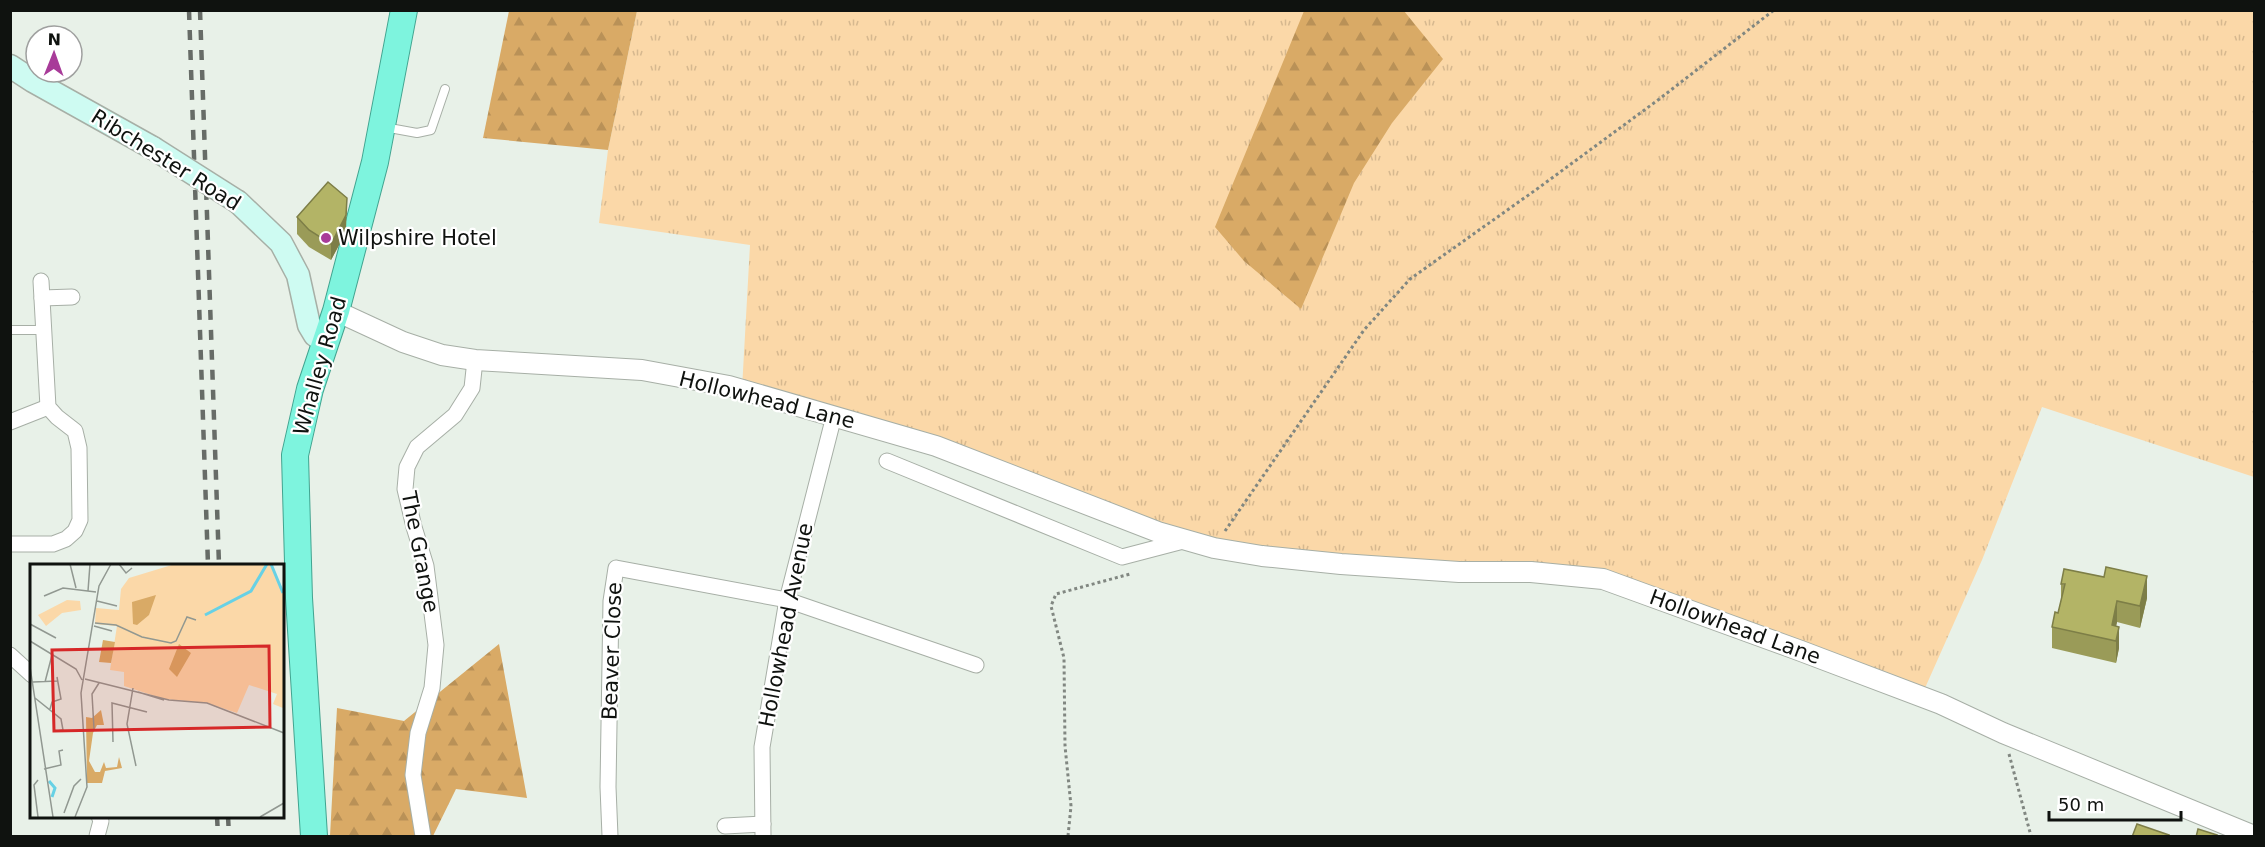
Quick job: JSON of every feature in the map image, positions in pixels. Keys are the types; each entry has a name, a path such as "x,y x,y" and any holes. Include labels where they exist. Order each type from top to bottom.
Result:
{"highway":[{"name":"Whalley Road","path":"314,837 299,598 296,455 309,389 336,311 375,162 404,10"}],"main road":[{"name":"Ribchester Road","path":"10,66 153,148 238,202 281,243 298,275 309,325 315,335 326,343"}],"street":[{"path":"10,544 53,544 66,539 75,531 80,520 79,448 75,431 48,407 41,281"},
{"path":"42,298 72,297"},
{"name":"Hollowhead Lane","path":"336,311 403,342 442,355 475,360 642,370 729,386 936,446 1158,532 1214,548 1262,556 1341,564 1459,572 1531,572 1603,579 1941,704 2003,733 2254,837"},
{"name":"The Grange","path":"423,837 413,775 418,733 432,688 436,645 426,566 405,489 407,467 417,447 455,415 471,388 475,360"},
{"path":"10,422 48,407"},
{"name":"Hollowhead Avenue","path":"763,830 762,747 787,600 834,416"},
{"path":"887,461 1122,557 1187,540"},
{"name":"Beaver Close","path":"610,837 608,787 611,601 616,568 787,600"},
{"path":"787,600 976,665"},
{"path":"10,655 30,673"},
{"path":"98,836 101,821 99,817"},
{"path":"725,826 763,830"}],"lane":[{"path":"382,127 417,133 431,130 445,89"},
{"path":"10,330 44,330"}],"path":[{"path":"1214,548 1239,508 1364,330 1410,279 1621,128 1774,10"},
{"path":"1068,837 1071,806 1065,746 1064,658 1051,606 1056,594 1137,571"},
{"path":"2003,733 2031,837"}],"green space":[{"path":"509,11 637,11 608,150 483,138"},
{"path":"637,11 2254,11 2254,477 2042,407 1982,560 1921,697 1603,579 1262,556 742,389 750,245 599,223 608,150"},
{"path":"1304,11 1404,11 1443,59 1392,123 1354,183 1301,309 1244,261 1215,227"},
{"path":"499,644 527,798 456,789 433,836 330,836 337,708 404,721"}],"building":[{"path":"328,182 347,198 346,215 331,244 309,230 297,217"},
{"path":"2106,567 2147,576 2140,606 2117,601 2112,625 2119,627 2116,641 2052,627 2065,584 2061,584 2064,569 2104,577"},
{"path":"2137,824 2169,835 2168,837 2132,837"},
{"path":"2198,829 2217,835 2216,837 2196,837"}],"railway":[{"path":"189,10 208,564"},
{"path":"200,10 219,564"},
{"path":"217,817 218,836"},
{"path":"228,817 229,836"}],"place":[{"name":"Wilpshire Hotel","path":"326,238"}]}
